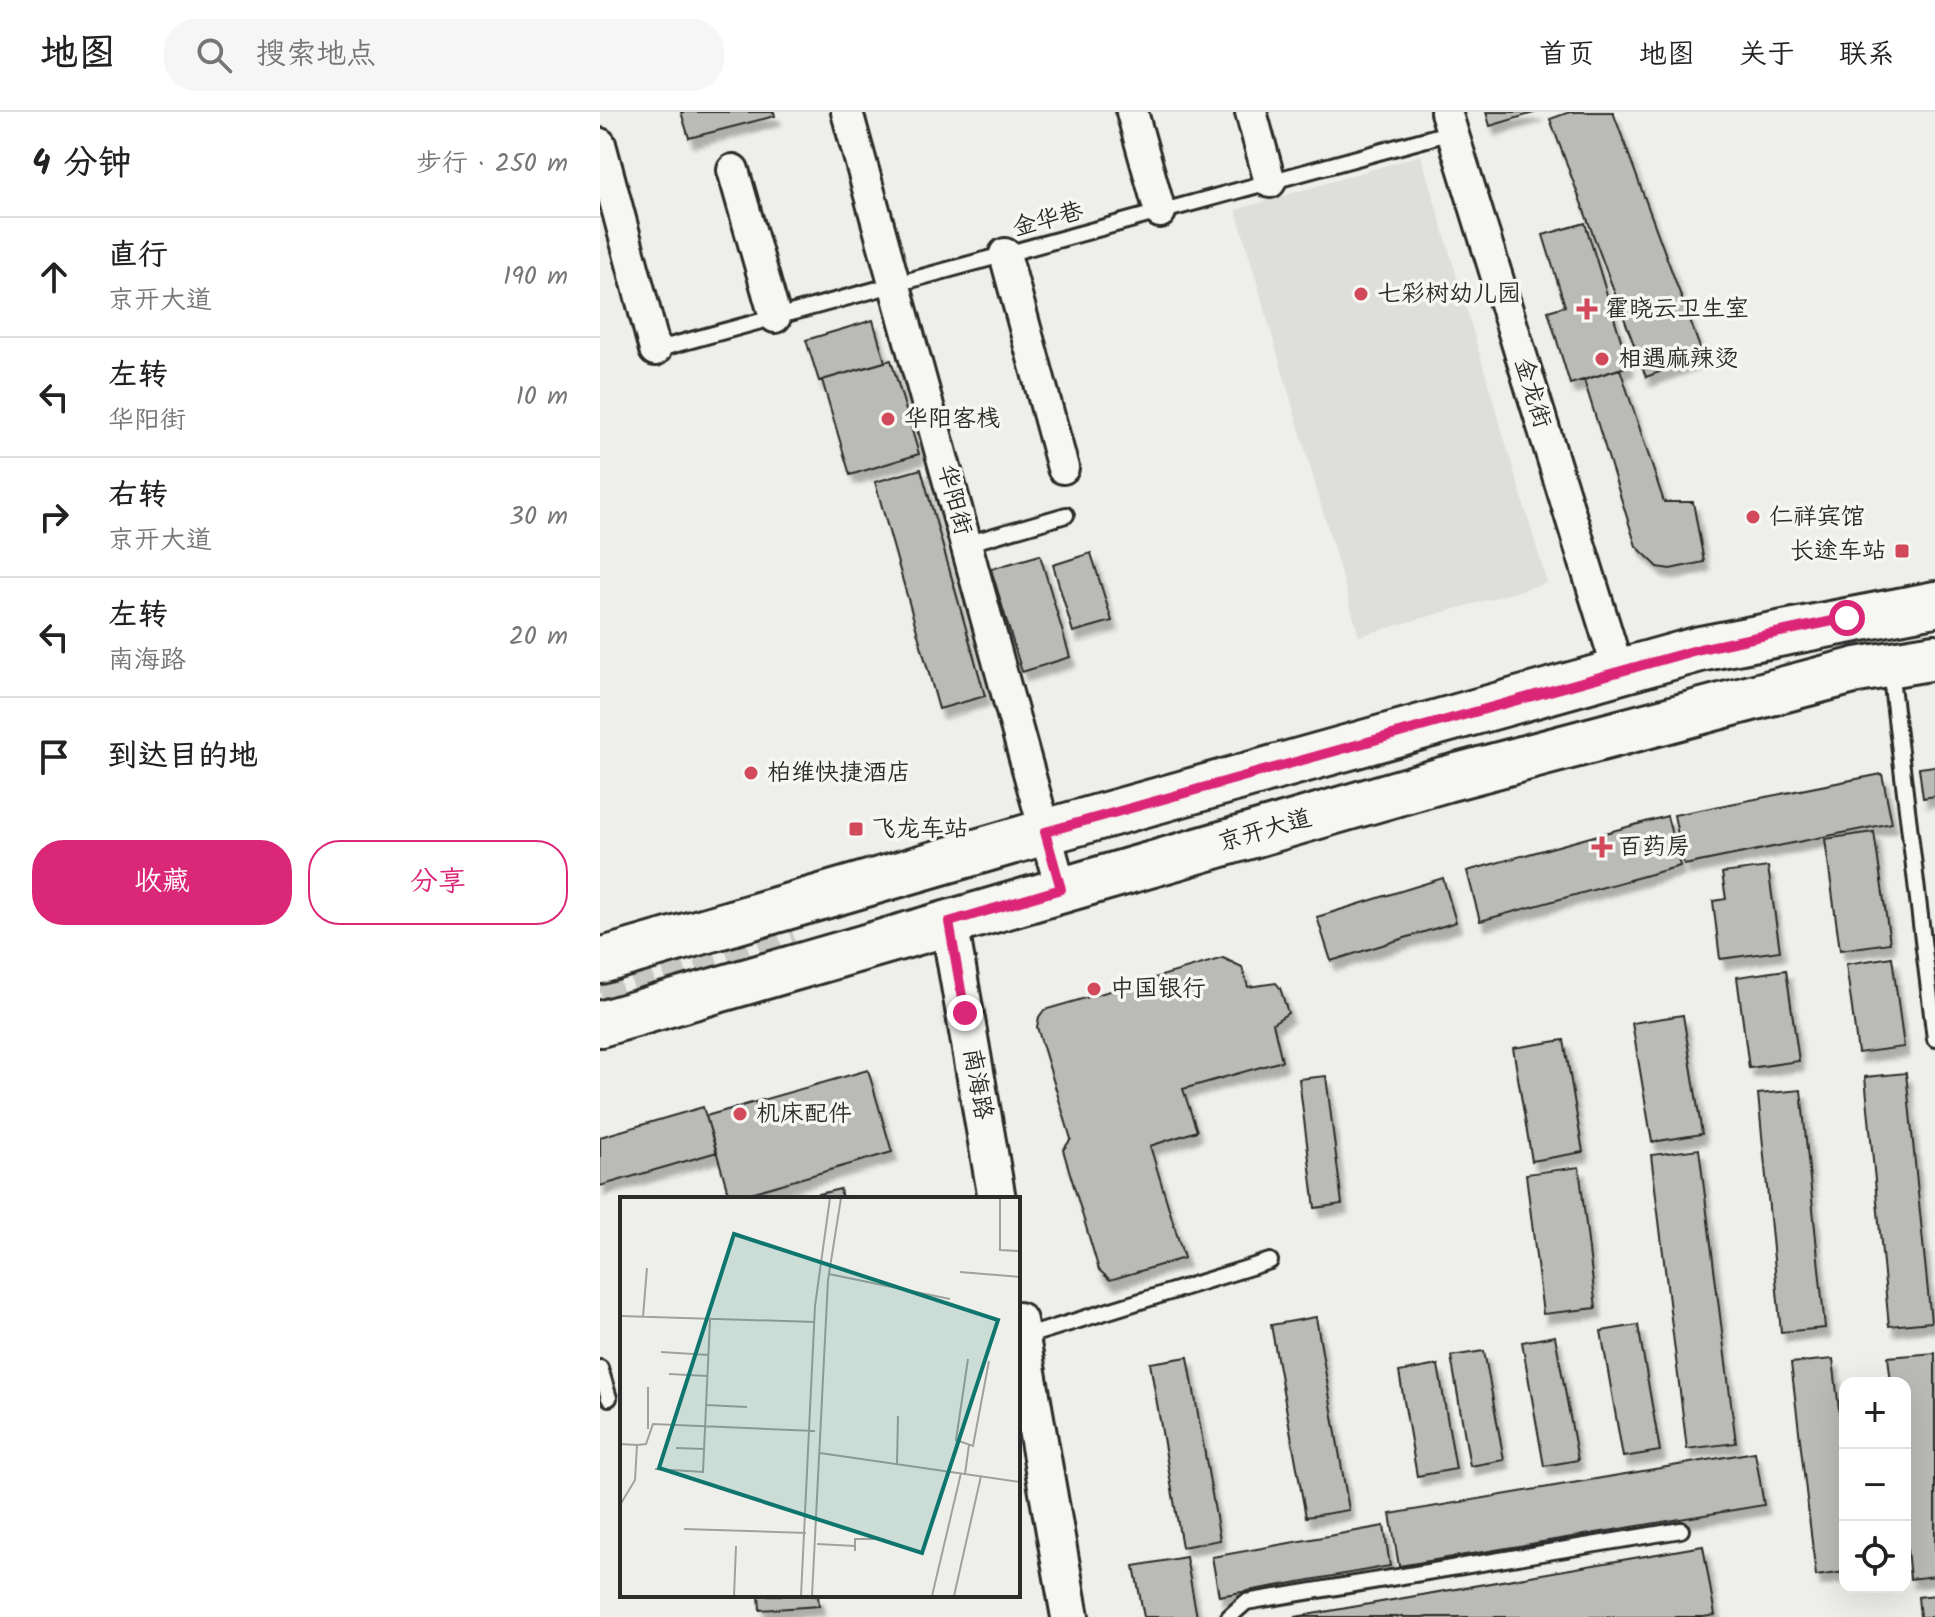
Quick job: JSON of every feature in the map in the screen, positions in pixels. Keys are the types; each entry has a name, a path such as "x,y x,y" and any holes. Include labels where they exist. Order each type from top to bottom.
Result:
{"main road":[{"path":"600,961 1045,832 1714,646 1935,604"},
{"name":"京开大道","path":"600,1024 1535,755 1890,664 1935,657"}],"street":[{"name":"华阳街","path":"847,112 1061,889"},
{"path":"1132,112 1160,212"},
{"path":"1251,112 1270,182"},
{"name":"金龙街","path":"1449,122 1619,673"},
{"path":"600,144 655,350"},
{"path":"733,170 775,317"},
{"path":"1005,254 1063,468"},
{"name":"南海路","path":"949,922 997,1197"},
{"path":"1020,1329 1070,1617"}],"lane":[{"name":"金华巷","path":"655,350 1270,182 1449,122"},
{"path":"966,544 1066,515"},
{"path":"1890,664 1935,1039"},
{"path":"1020,1329 1270,1261"},
{"path":"600,1368 609,1398"},
{"path":"1229,1617 1246,1602 1681,1530"}],"shaded area":[{"path":"1421,155 1547,583 1359,636 1236,210"}],"building":[{"path":"681,112 774,112 775,116 689,138"},
{"path":"1486,112 1537,112 1490,126"},
{"path":"1570,112 1613,112 1703,356 1646,377 1550,119"},
{"path":"1585,223 1629,366 1570,384 1548,311 1565,306 1543,235"},
{"path":"873,320 885,362 819,381 806,340"},
{"path":"891,360 919,454 850,475 822,380"},
{"path":"1620,369 1664,502 1693,502 1704,562 1670,569 1658,567 1636,546 1584,380"},
{"path":"921,469 985,696 939,709 875,482"},
{"path":"1091,553 1112,621 1073,632 1053,565"},
{"path":"1040,555 1070,657 1022,672 991,569"},
{"path":"1935,766 1935,796 1923,798 1919,768"},
{"path":"1882,774 1892,823 1684,865 1674,815"},
{"path":"1667,816 1680,866 1480,921 1467,871"},
{"path":"1874,832 1890,943 1840,950 1825,839"},
{"path":"1768,867 1780,951 1720,959 1713,901 1726,899 1722,873"},
{"path":"1443,878 1456,922 1331,961 1317,917"},
{"path":"1892,957 1904,1047 1858,1053 1846,964"},
{"path":"1223,958 1242,967 1248,987 1276,983 1280,988 1288,1013 1273,1023 1282,1061 1183,1089 1197,1131 1150,1146 1184,1258 1110,1280 1099,1270 1063,1150 1071,1139 1037,1027 1039,1017 1044,1010"},
{"path":"1786,970 1799,1061 1749,1068 1737,977"},
{"path":"1683,1015 1702,1134 1652,1142 1632,1023"},
{"path":"1564,1040 1583,1152 1532,1161 1513,1048"},
{"path":"868,1070 892,1152 729,1197 706,1116"},
{"path":"1906,1073 1931,1322 1889,1326 1865,1077"},
{"path":"1326,1076 1342,1204 1315,1208 1299,1079"},
{"path":"1801,1090 1825,1328 1781,1332 1758,1094"},
{"path":"703,1107 717,1152 600,1186 600,1137"},
{"path":"1699,1149 1736,1443 1687,1449 1651,1155"},
{"path":"1579,1167 1596,1308 1543,1314 1526,1174"},
{"path":"840,1189 842,1197 806,1197"},
{"path":"1316,1317 1349,1510 1306,1517 1271,1325"},
{"path":"1638,1325 1660,1451 1623,1457 1601,1331"},
{"path":"1555,1336 1578,1460 1544,1466 1522,1342"},
{"path":"1484,1351 1504,1460 1470,1466 1451,1356"},
{"path":"1935,1353 1935,1576 1911,1579 1911,1377 1890,1377 1888,1357"},
{"path":"1188,1357 1220,1540 1182,1547 1150,1363"},
{"path":"1833,1359 1839,1410 1839,1573 1816,1576 1791,1363"},
{"path":"1438,1365 1456,1469 1417,1476 1399,1372"},
{"path":"1755,1452 1764,1505 1399,1566 1390,1514"},
{"path":"1384,1526 1390,1566 1219,1596 1212,1557"},
{"path":"1703,1546 1715,1615 1704,1617 1295,1617"},
{"path":"1186,1557 1197,1617 1144,1617 1134,1566"},
{"path":"1935,1595 1935,1617 1920,1617 1918,1597"},
{"path":"759,1597 818,1597 819,1606 760,1610"}],"tunnel":[{"path":"600,991 792,931"}],"place":[{"name":"七彩树幼儿园","path":"1361,294"},
{"name":"霍晓云卫生室","path":"1587,309"},
{"name":"相遇麻辣烫","path":"1602,359"},
{"name":"华阳客栈","path":"888,419"},
{"name":"仁祥宾馆","path":"1753,517"},
{"name":"长途车站","path":"1902,551"},
{"name":"柏维快捷酒店","path":"751,773"},
{"name":"飞龙车站","path":"856,829"},
{"name":"百药房","path":"1602,847"},
{"name":"中国银行","path":"1094,989"},
{"name":"机床配件","path":"740,1114"}],"route":[{"path":"965,1013 949,922 1061,889 1045,832 1700,649 1847,618"}]}
